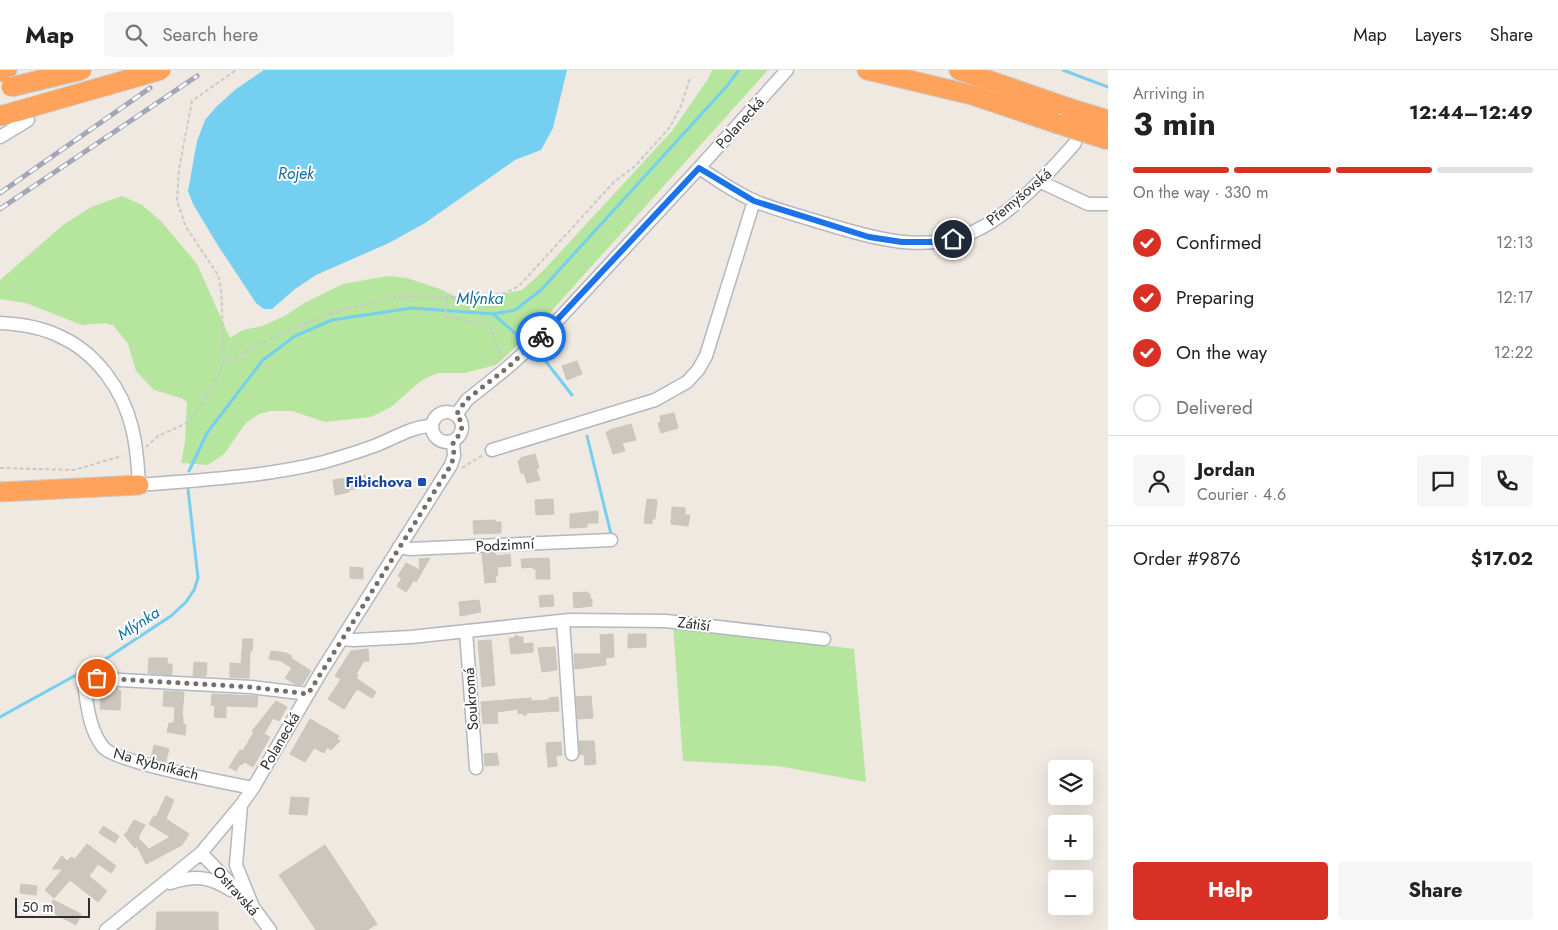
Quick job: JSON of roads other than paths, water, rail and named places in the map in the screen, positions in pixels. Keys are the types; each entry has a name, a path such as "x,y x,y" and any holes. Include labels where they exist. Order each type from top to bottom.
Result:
{"highway":[{"path":"5,80 82,70"},
{"path":"14,116 161,70"},
{"path":"867,70 972,95 1108,140"},
{"path":"959,70 1108,120"},
{"path":"0,490 139,485"}],"street":[{"name":"Polanecká","path":"456,415 466,400 507,368 544,335 788,70"},
{"path":"0,137 14,116"},
{"name":"Přemyšovská","path":"699,168 754,201 869,237 902,242 934,242 961,237 980,229 998,217 1040,182 1075,143"},
{"path":"1040,182 1088,204 1108,204"},
{"path":"492,450 656,400 687,382 698,370 706,356 754,201"},
{"path":"0,323 26,326 61,336 95,361 108,375 124,402 132,428 137,452 139,485 219,478 298,467 343,457 415,429 432,426"},
{"path":"447,412 456,415 461,422 462,428 459,437 453,441 444,442 437,439 433,433 432,426 435,418 440,413 447,412"},
{"name":"Polanecká","path":"106,930 201,853 241,805 399,546 448,470 454,456 453,441"},
{"name":"Podzimní","path":"399,546 410,549 611,540"},
{"path":"563,621 572,754"},
{"name":"Zátiší","path":"342,640 411,638 563,621 666,621 824,639"},
{"name":"Soukromá","path":"466,631 476,768"},
{"name":"Na Rybníkách","path":"253,788 149,765 119,756 104,749 93,732 83,678 251,687 308,694"},
{"path":"241,805 236,865 253,907"},
{"name":"Ostravská","path":"201,853 253,907 270,930"},
{"path":"164,884 186,878 204,877 220,883 253,907"}],"water":[{"name":"Rojek","path":"264,70 567,70 553,128 541,150 515,160 425,223 389,243 316,275 295,289 272,309 264,309 256,303 217,244 193,204 188,191 197,141 205,120 236,89"}],"waterway":[{"name":"Mlýnka","path":"189,471 207,433 262,361 295,336 332,320 412,308 493,314 515,310 541,290 727,86 739,70"},
{"path":"1063,70 1108,87"},
{"path":"493,314 528,344"},
{"path":"532,348 544,359 572,395"},
{"path":"587,436 611,534"},
{"name":"Mlýnka","path":"0,717 107,658 171,616 186,602 194,590 198,578 188,489"}],"railway":[{"path":"0,209 197,76"},
{"path":"0,193 150,88"}],"place":[{"name":"Fibichova","path":"422,482"}]}
